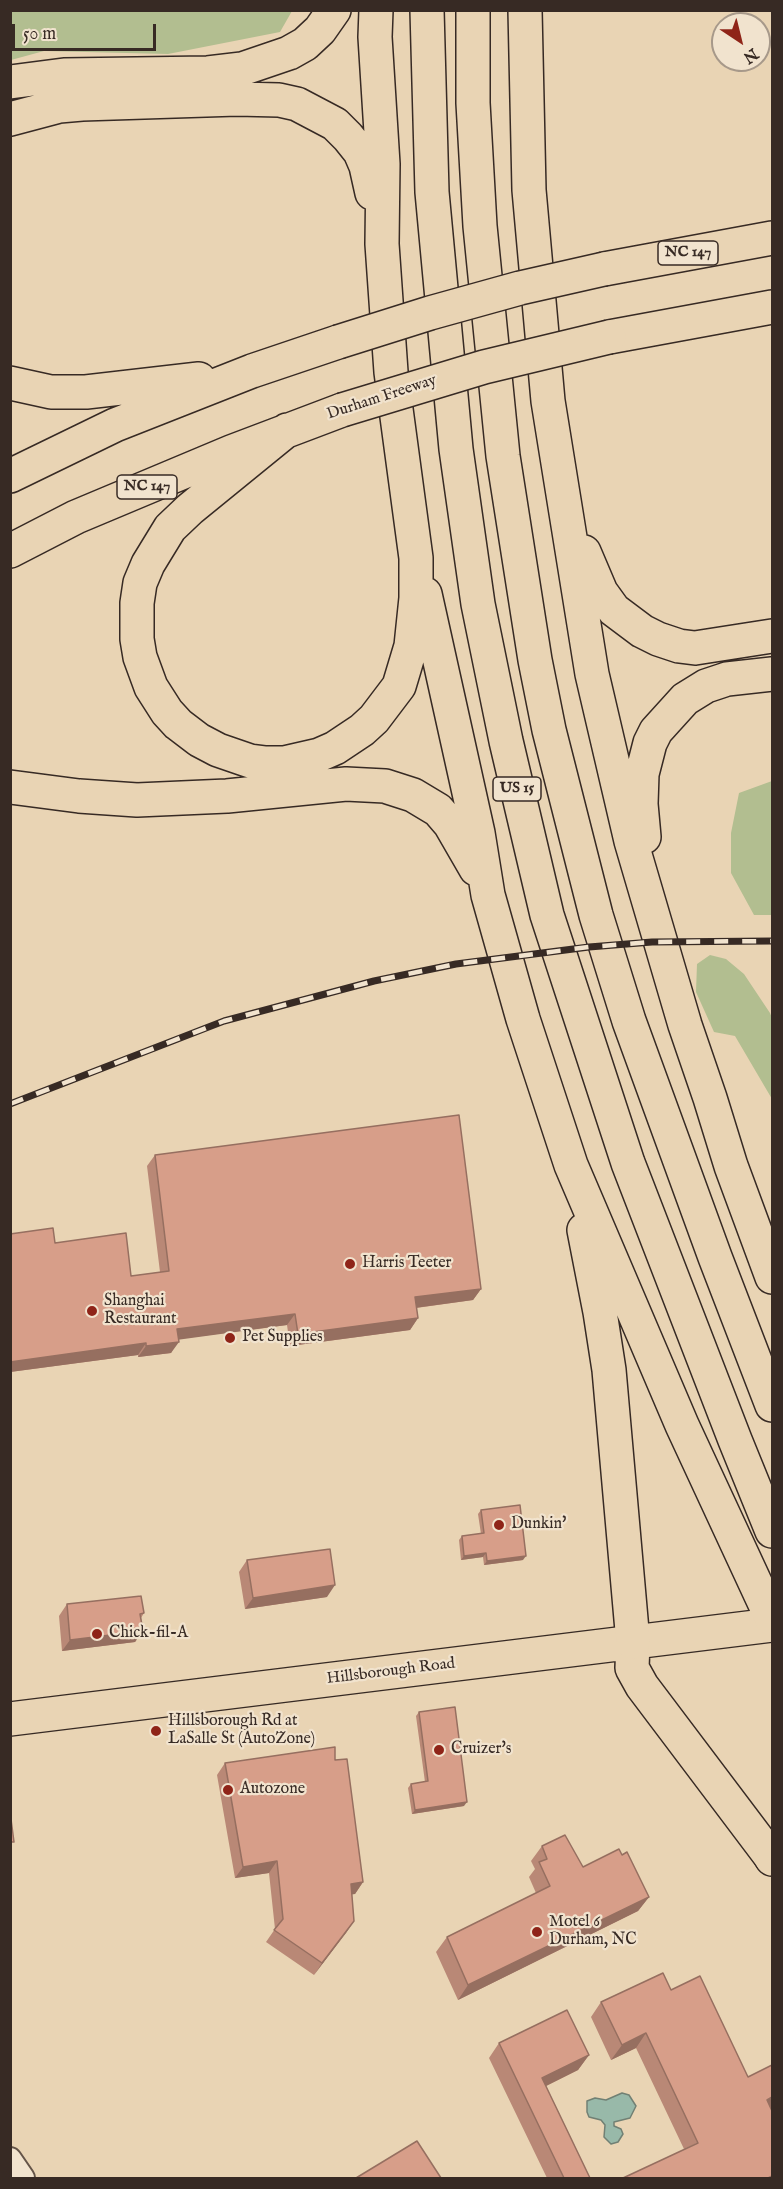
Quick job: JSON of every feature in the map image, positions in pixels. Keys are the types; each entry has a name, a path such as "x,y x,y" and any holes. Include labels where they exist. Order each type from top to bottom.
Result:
{"main road":[{"path":"10,82 64,75 208,73 242,69 289,53 305,44 320,30 334,10"},
{"path":"376,10 375,37 383,164 382,244 391,372 416,558 433,625 478,833 488,895 523,1019 571,1165 682,1425 772,1619"},
{"name":"US 15","path":"427,10 432,192 456,449 478,604 506,741 547,915 624,1152 730,1429 772,1531"},
{"name":"US 15","path":"473,10 473,103 480,226 503,456 535,660 549,729 596,915 629,1021 772,1405"},
{"path":"527,16 529,190 546,390 592,674 631,841 685,1025 731,1166 772,1277"},
{"path":"10,119 59,106 82,104 237,99 279,100 297,104 335,124 360,152 370,181 382,244"},
{"name":"NC 147","path":"10,476 115,425 252,371 429,313 520,288 604,269 772,238"},
{"name":"Durham Freeway","path":"10,551 87,512 231,452 342,410 484,367 609,337 772,307"},
{"path":"10,383 51,392 86,392 252,371"},
{"path":"287,430 170,528 140,583 136,621 140,657 151,687 167,712 178,724 209,745 250,761 284,763 319,755 336,748 374,719 399,686 411,646 416,598 416,558"},
{"path":"562,497 592,575 601,592 614,610 642,631 680,646 694,648 772,636"},
{"path":"654,917 641,804 642,774 656,730 685,699 706,686 727,679 772,674"},
{"path":"10,787 78,796 137,800 227,796 346,784 385,786 413,795 438,810 461,842 488,895"},
{"path":"710,1098 772,1213"},
{"path":"571,1165 609,1370 633,1642 632,1668 642,1686 772,1858"},
{"name":"Hillsborough Road","path":"10,1719 772,1624"}],"street":[{"path":"10,2159 23,2178"}],"shaded area":[{"path":"11,10 292,11 280,32 168,54 44,51 11,60"},
{"path":"772,781 772,915 754,915 731,873 731,833 739,793"},
{"path":"710,955 726,959 744,974 770,1013 772,1018 772,1099 735,1036 714,1032 696,992 697,964"},
{"path":"622,2093 629,2095 636,2106 630,2118 614,2122 614,2126 621,2129 623,2134 618,2142 611,2144 604,2137 605,2125 601,2120 589,2117 587,2101 595,2098 606,2100"}],"building":[{"path":"459,1115 481,1289 415,1297 418,1318 298,1334 295,1314 177,1329 179,1342 146,1346 146,1343 10,1362 10,1234 53,1228 55,1243 126,1233 131,1276 169,1271 155,1155"},
{"name":"Dunkin'","path":"520,1505 526,1556 487,1561 486,1553 464,1556 462,1536 484,1533 481,1510"},
{"path":"330,1549 335,1585 253,1598 247,1560"},
{"name":"Chick-fil-A","path":"141,1596 144,1613 140,1614 143,1631 70,1640 67,1604"},
{"name":"Cruizer's","path":"455,1707 467,1802 415,1810 411,1784 428,1781 419,1712"},
{"path":"335,1747 335,1760 347,1759 363,1882 351,1884 354,1921 322,1963 274,1930 283,1919 277,1861 243,1867 225,1763"},
{"path":"11,1819 14,1842 10,1842"},
{"name":"Motel 6 Durham, NC","path":"565,1835 583,1867 619,1849 622,1855 627,1852 649,1897 468,1985 447,1937 550,1886 539,1862 547,1859 542,1846"},
{"path":"663,1973 671,1990 700,1976 748,2077 772,2065 772,2097 767,2100 772,2111 772,2176 768,2178 623,2178 698,2143 646,2033 622,2045 601,2002"},
{"path":"567,2010 589,2055 542,2078 590,2178 564,2178 499,2043"},
{"path":"417,2141 441,2178 356,2178"}],"railway":[{"path":"10,1104 224,1021 374,981 456,964 589,947 652,942 772,941"}],"place":[{"name":"Harris Teeter","path":"350,1264"},
{"name":"Shanghai Restaurant","path":"92,1311"},
{"name":"Pet Supplies","path":"230,1338"},
{"name":"Dunkin'","path":"499,1525"},
{"name":"Chick-fil-A","path":"97,1634"},
{"name":"Hillsborough Rd at LaSalle St (AutoZone)","path":"156,1731"},
{"name":"Cruizer's","path":"439,1750"},
{"name":"Autozone","path":"228,1790"},
{"name":"Motel 6 Durham, NC","path":"537,1932"}]}
